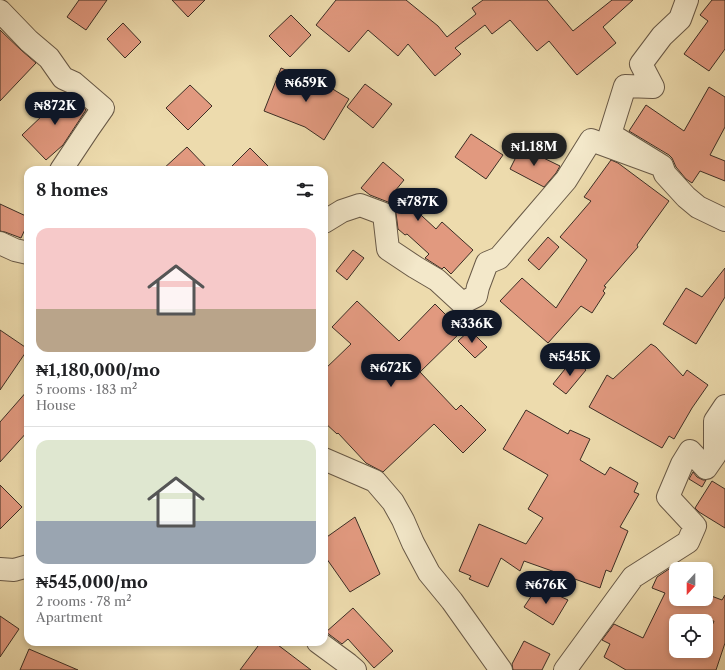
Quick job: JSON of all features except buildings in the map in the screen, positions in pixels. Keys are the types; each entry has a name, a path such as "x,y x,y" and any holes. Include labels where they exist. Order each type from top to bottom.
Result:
{"street":[{"path":"687,0 680,19 662,36 641,64 652,87 625,86 610,134 662,166 664,174 698,207 725,220"},
{"path":"0,11 29,41 49,58 63,78 74,83 103,108 64,166"},
{"path":"328,219 342,210 360,205 384,214 388,248 437,280 462,303 476,296 487,263 498,258 566,180 591,140 662,166"},
{"path":"0,243 15,250 24,252"},
{"path":"565,670 633,577 688,542 695,526 668,497 682,464 690,451 706,468 715,455 715,421 725,406"},
{"path":"328,461 375,481 393,502 404,520 412,543 429,573 452,600 501,670"},
{"path":"0,569 14,570 24,567"},
{"path":"323,646 355,670"}]}
